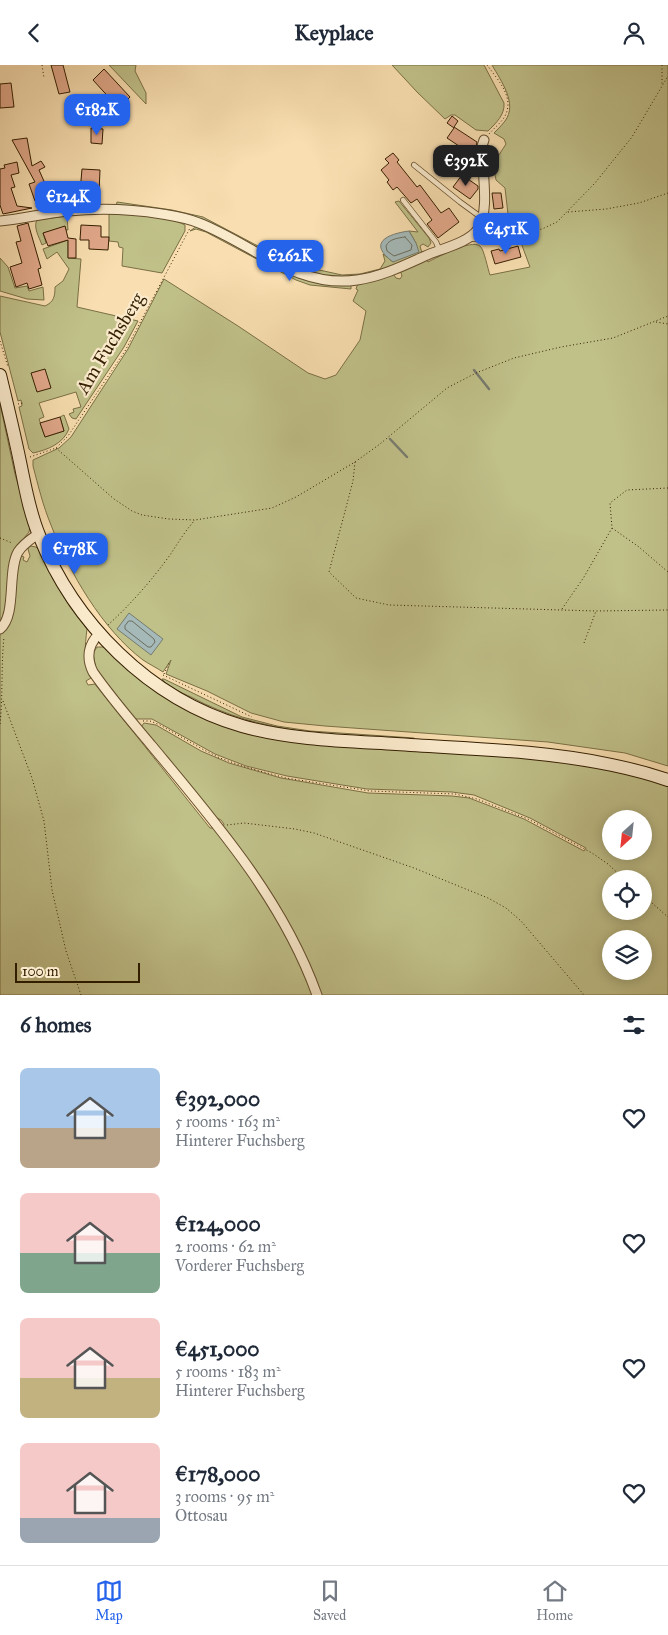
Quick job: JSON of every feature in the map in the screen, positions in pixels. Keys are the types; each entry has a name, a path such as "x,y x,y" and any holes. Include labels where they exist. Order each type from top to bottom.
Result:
{"main road":[{"path":"0,375 26,491 38,534 56,571 82,611 103,630 133,667 168,692 216,716 261,731 316,739 540,754 612,765 668,780"}],"street":[{"path":"0,221 68,211 106,209 136,211 194,221 272,261 310,277 355,281 395,269 467,239 474,234 483,219 484,183 481,150 484,140"},
{"path":"3,625 8,612 14,562 18,552 38,534"},
{"path":"103,630 93,640 90,647 90,663 93,672 251,869 284,923 310,974 317,995"}],"lane":[{"path":"414,165 460,203 483,219"},
{"path":"403,200 440,249"},
{"path":"467,239 486,238"}],"path":[{"path":"42,65 44,78"},
{"path":"484,140 505,116 508,104 508,97 487,65"},
{"path":"662,65 662,87"},
{"path":"486,238 542,229 556,223 595,183 632,137 668,76"},
{"path":"567,212 606,209 639,203 668,193"},
{"path":"483,219 506,234"},
{"name":"Am Fuchsberg","path":"56,448 68,436 124,351 194,221"},
{"path":"28,457 56,448 114,499 132,511 161,518 195,520 272,507 296,497 355,462 380,444 447,388 476,373 524,356 612,338 668,316"},
{"path":"655,322 668,324"},
{"path":"355,462 353,481 329,572 356,598 389,605 596,611 668,610"},
{"path":"561,610 584,577 612,528 610,503 627,490 668,488"},
{"path":"103,630 139,593 171,554 188,527 195,520"},
{"path":"612,528 639,547 668,572"},
{"path":"0,538 16,544 26,543"},
{"path":"584,643 596,611"},
{"path":"0,724 3,701 3,625"},
{"path":"163,675 169,663"},
{"path":"158,672 257,719"},
{"path":"3,701 32,779 44,821 52,890 66,951 81,995"},
{"path":"144,721 160,725 220,758 245,767 286,777 370,791 460,794 477,799 528,819 592,853 614,870"},
{"path":"225,824 244,823 314,833 414,868 488,898 506,908 516,917 548,951 584,995"},
{"path":"652,903 668,917"}],"green space":[{"path":"109,65 136,65 135,71 146,93 146,104"},
{"path":"392,65 484,65 504,103 501,115 488,131 476,130 455,115 445,119"},
{"path":"492,65 668,65 668,766 625,753 548,742 284,722 251,713 207,691 166,674 171,660 163,672 143,660 114,632 88,599 58,543 41,496 33,466 33,460 59,448 71,437 128,349 164,279 308,373 325,379 336,375 360,340 366,311 353,301 358,290 356,289 358,283 393,274 396,278 400,279 402,276 400,270 426,259 428,262 454,249 476,244 481,248 490,275 530,267 520,240 488,215 508,214 505,188 496,180 493,164 506,144 504,139 494,133 504,123 509,114 510,107 507,93"},
{"path":"399,201 429,238 431,243 428,247 423,244 420,246 422,253 419,256 367,275 333,277 301,271 195,217 116,206 117,202 172,210 203,217 292,264 342,275 360,274 380,269 385,261 383,254 393,262 416,243 409,231 418,232 395,202"},
{"path":"109,213 169,219 185,225 185,231 162,273 122,266 123,248 119,247 118,242 109,241"},
{"path":"67,216 68,230 65,227 43,233 46,243 42,245 36,229 37,220"},
{"path":"197,226 293,275 318,283 351,284 351,289 310,285 296,280 206,232 196,229 190,231"},
{"path":"68,240 68,258 81,259 77,307 138,321 124,347 76,419 72,418 69,414 74,412 73,409 81,407 76,392 39,403 44,417 39,419 45,437 64,431 60,417 64,415 69,429 59,442 49,448 33,453 29,449 19,407 22,406 21,400 18,401 0,332 0,296 45,306 50,303 54,296 55,287 63,281 69,269 57,252 47,259 43,249"},
{"path":"0,258 8,267 15,288 27,286 29,291 43,287 44,300 27,299 0,291"},
{"path":"0,404 15,474 30,526 29,532 21,542 19,555 24,557 23,560 27,562 30,556 28,549 30,546 36,547 40,551 53,579 70,607 87,629 85,648 88,672 91,678 86,681 88,685 95,684 210,828 223,828 224,824 215,817 141,727 144,723 156,725 201,751 229,763 281,778 368,793 469,798 524,819 584,851 586,848 530,818 474,795 452,792 367,789 287,776 246,766 215,754 152,719 135,719 96,669 93,653 97,647 104,647 242,731 588,765 668,784 668,995 0,995"},
{"path":"162,679 242,717 277,726 310,731 414,738 416,740 358,737 300,731 272,726 218,710 175,689"}],"water":[{"path":"409,231 419,252 393,262 381,250 383,241 394,234"},
{"path":"129,613 163,639 151,655 117,629"}],"building":[{"path":"51,65 63,65 70,92 59,94"},
{"path":"104,69 130,97 123,104 129,108 120,120 108,111 114,103 93,80"},
{"path":"11,83 14,107 0,108 0,84"},
{"path":"452,116 458,121 454,127 477,142 471,154 447,138 454,128 447,123"},
{"path":"91,128 103,129 102,144 91,143"},
{"path":"27,138 32,166 41,161 45,167 39,170 47,188 51,187 54,193 35,201 29,184 35,182 12,140"},
{"path":"393,153 399,160 397,162 417,187 420,185 441,213 449,208 459,222 438,238 427,224 432,220 417,199 411,203 397,187 393,190 387,182 389,180 381,170 389,163 385,159"},
{"path":"17,162 19,173 11,175 15,187 11,188 17,206 32,208 3,214 0,205 0,169 5,168 4,165"},
{"path":"82,169 100,170 99,193 80,192"},
{"path":"462,175 478,186 478,189 470,199 453,187"},
{"path":"492,193 501,193 503,208 494,209"},
{"path":"28,223 41,268 38,269 42,285 29,289 27,283 16,287 10,267 22,263 16,242 21,241 17,226"},
{"path":"81,225 101,226 101,237 109,237 108,250 89,249 89,240 80,240"},
{"path":"65,226 68,238 76,239 76,258 68,258 68,240 48,246 43,233"},
{"path":"518,246 521,257 495,264 491,251 499,249 500,251"},
{"path":"45,369 51,388 37,392 31,373"},
{"path":"60,417 64,431 45,437 40,423"}],"waterway":[{"path":"474,370 489,389"},
{"path":"390,439 407,457"}]}
